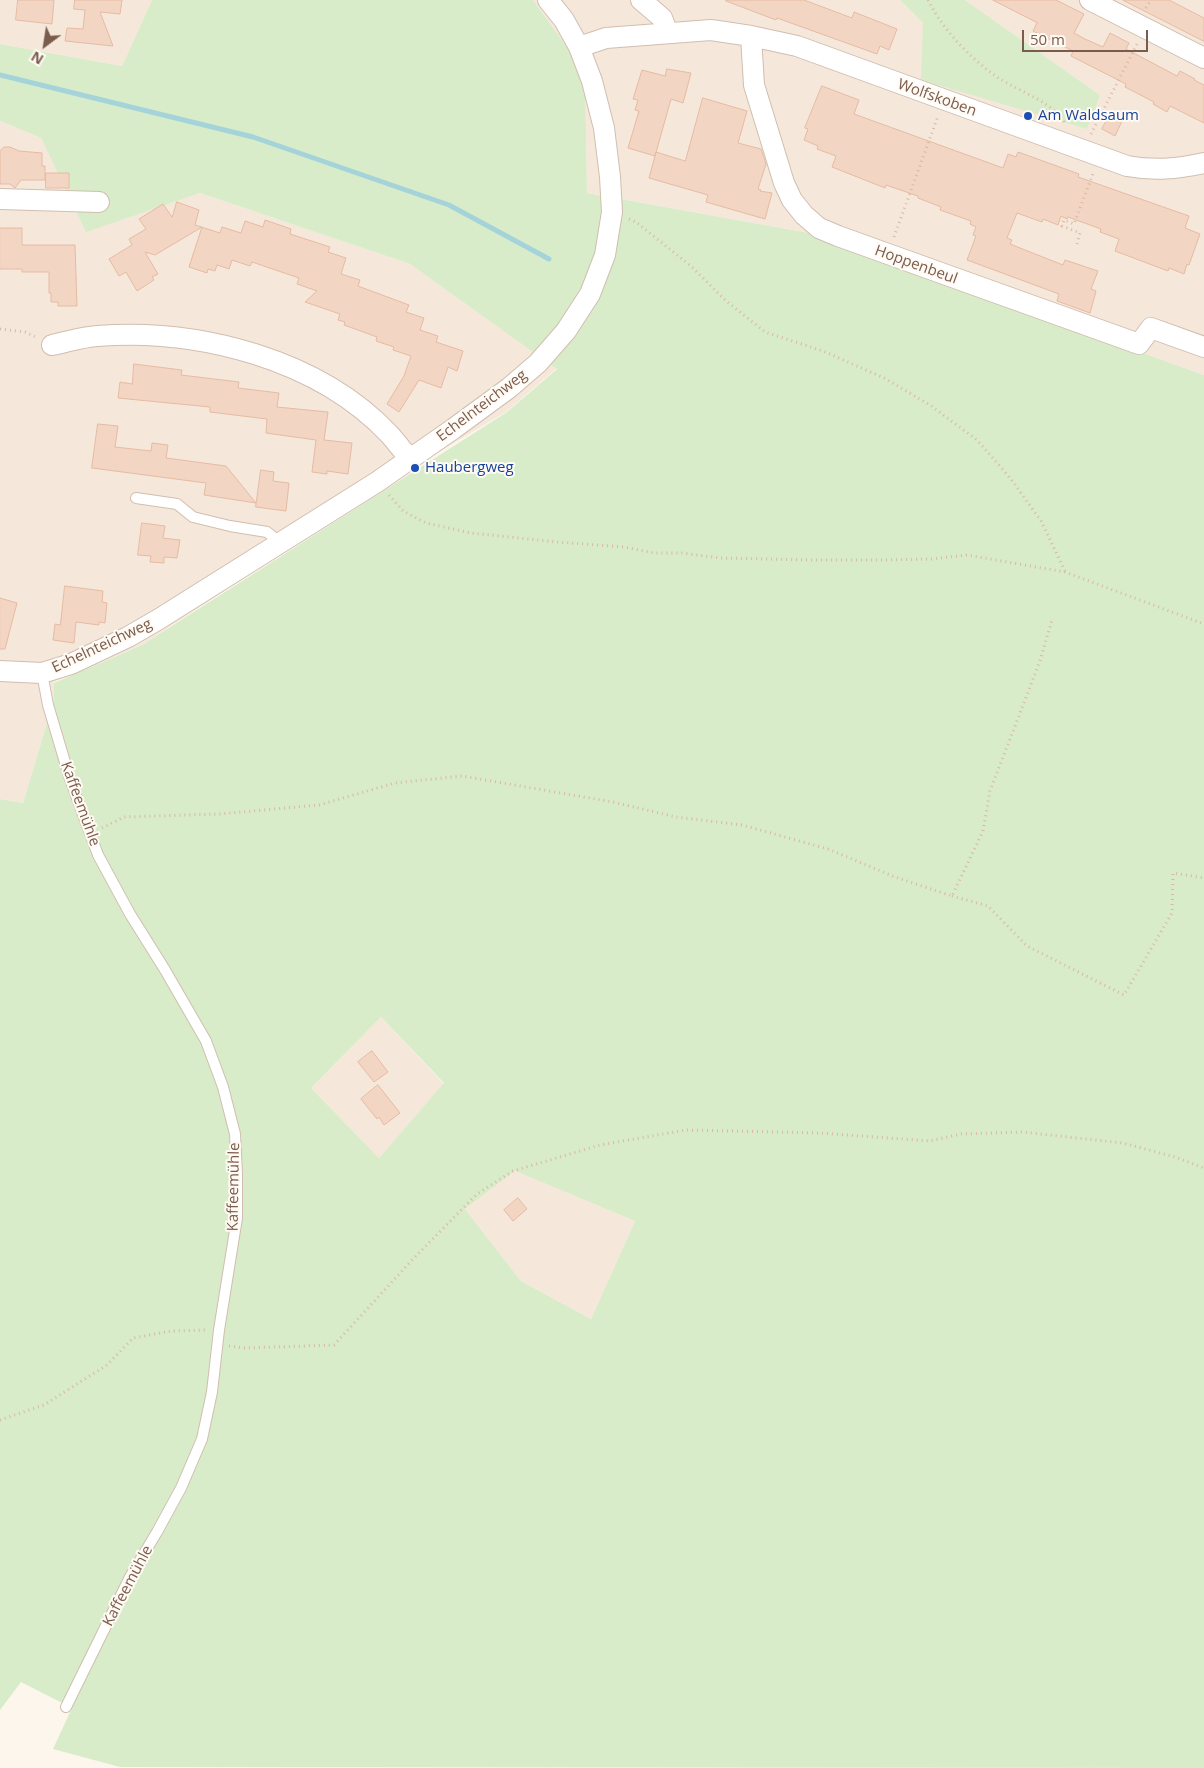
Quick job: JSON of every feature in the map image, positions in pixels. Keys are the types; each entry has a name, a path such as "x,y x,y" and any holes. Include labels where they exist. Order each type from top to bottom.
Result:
{"street":[{"name":"Echelnteichweg","path":"0,671 42,673 71,664 128,638 378,482 453,429 524,375 538,363 566,330 590,294 599,271 605,255 612,212 604,128 592,81 579,46 564,20 548,0"},
{"path":"641,0 662,18 668,32"},
{"path":"1090,0 1204,58"},
{"name":"Wolfskoben","path":"579,46 606,38 668,32 711,30 751,36 797,46 1126,166 1148,170 1176,169 1204,163"},
{"name":"Hoppenbeul","path":"751,36 754,86 784,183 792,200 804,215 819,228 1139,344 1151,328 1204,347"},
{"path":"0,199 99,202"},
{"path":"52,345 95,336 142,335 184,338 222,345 255,354 322,383 346,398 368,414 390,435 410,459"}],"lane":[{"path":"136,498 177,504 193,517 267,532 281,543"},
{"name":"Kaffeemühle","path":"42,673 48,705 70,780 98,855 130,914 206,1041 223,1087 235,1134 237,1218 219,1330 219,1344 212,1392 202,1440 181,1488 130,1577 66,1707"}],"path":[{"path":"928,0 953,38 975,58 997,77 1058,113 1066,124 1061,143"},
{"path":"1083,151 1145,28"},
{"path":"888,254 944,100"},
{"path":"1077,244 1080,234 1062,226 1064,220 1074,224 1089,184"},
{"path":"612,212 636,222 692,267 725,300 765,332 823,351 884,378 930,405 977,440 1011,479 1041,521 1065,572"},
{"path":"0,329 25,332 52,345"},
{"path":"378,482 403,511 426,524 471,533 624,547 654,553 682,553 720,558 883,560 932,559 967,555 1065,572 1204,624"},
{"path":"952,896 983,831 990,791 1040,661 1052,620"},
{"path":"90,834 124,817 219,814 319,805 395,783 462,776 612,802 676,817 742,825 828,849 894,877 988,906 1027,946 1124,995 1172,913 1174,873 1204,878"},
{"path":"219,1344 245,1348 334,1345 413,1259 477,1194 513,1171 600,1145 686,1130 820,1133 930,1140 961,1134 1022,1132 1124,1143 1175,1157 1204,1168"},
{"path":"0,1420 44,1405 107,1365 133,1338 170,1331 219,1330"}],"shaded area":[{"path":"0,0 152,0 122,66 0,44"},
{"path":"533,0 900,0 923,23 1100,95 965,0 1204,0 1204,375 809,233 587,193 585,72"},
{"path":"0,121 41,138 86,231 200,193 410,264 557,368 506,412 412,468 142,645 54,682 54,700 23,803 0,799"},
{"path":"381,1017 444,1084 379,1158 311,1088"},
{"path":"515,1171 635,1221 591,1319 521,1281 465,1209"}],"green space":[{"path":"152,0 533,0 585,72 587,193 809,233 1204,375 1204,1768 120,1767 53,1749 72,1708 21,1682 0,1710 0,799 23,803 54,700 54,683 142,645 507,412 557,369 410,264 200,193 86,232 41,138 0,121 0,44 122,66","holes":["381,1017 444,1083 379,1158 311,1088","515,1171 635,1221 591,1319 521,1281 465,1209"]},
{"path":"900,0 965,0 1100,95 1087,129 921,80 923,23"}],"building":[{"path":"18,0 54,0 52,24 16,20"},
{"path":"75,0 122,0 120,14 100,12 113,46 65,41 67,28 83,29 85,10 74,9"},
{"path":"726,0 804,0 852,18 854,12 897,29 889,50 880,46 877,54 777,18 776,20"},
{"path":"993,0 1056,0 1084,14 1074,33 1103,47 1110,33 1129,43 1126,49 1177,76 1180,71 1204,85 1204,123 1170,106 1167,112 1153,104 1154,102 1125,87 1126,84 1071,56 1073,51 1033,31 1037,23"},
{"path":"1123,0 1169,0 1204,18 1204,41"},
{"path":"667,69 691,73 683,103 671,99 655,156 628,148 639,111 635,110 638,100 633,99 642,70 665,76"},
{"path":"822,86 859,100 854,114 1003,168 1008,154 1016,157 1018,152 1079,174 1078,177 1189,216 1185,228 1200,234 1189,265 1187,264 1184,274 1169,268 1168,271 1115,251 1119,239 1100,232 1101,229 1068,217 1067,219 1061,216 1058,225 1043,219 1042,222 1017,213 1007,238 1012,240 1010,244 1063,265 1065,260 1098,271 1091,289 1096,291 1090,313 1057,301 1059,294 967,260 976,236 973,235 976,227 970,224 971,221 940,210 941,207 918,198 918,196 886,185 885,188 832,167 836,156 817,149 818,146 804,140 808,129 805,128"},
{"path":"703,98 747,111 738,143 761,149 766,164 758,189 772,193 765,219 706,202 708,195 649,178 656,152 685,161"},
{"path":"1111,113 1123,119 1115,136 1102,129"},
{"path":"4,147 10,147 19,151 42,153 42,166 45,166 45,180 21,180 15,188 10,184 0,184 0,151"},
{"path":"46,173 69,173 69,188 46,188"},
{"path":"177,202 199,210 195,225 202,227 155,255 145,252 158,274 152,277 154,280 137,291 126,272 119,276 109,259 132,245 129,239 146,229 139,219 163,204 172,217"},
{"path":"265,220 291,229 290,234 330,247 328,252 346,258 341,274 360,280 358,286 409,305 406,312 424,318 420,330 438,336 436,342 463,351 457,371 448,367 441,388 419,380 399,412 387,404 404,376 411,356 393,350 394,347 376,341 377,337 344,325 345,322 338,320 340,314 305,302 317,291 297,284 299,278 252,262 250,266 232,260 229,269 217,265 215,271 208,269 207,273 189,267 202,227 220,233 222,227 241,233 245,221 263,227"},
{"path":"0,228 22,228 22,245 75,245 77,306 58,306 58,302 51,302 49,272 22,272 22,269 0,269"},
{"path":"134,364 182,370 181,375 239,382 238,388 279,393 277,407 328,412 324,440 352,443 348,474 327,471 327,474 312,472 316,440 266,433 267,419 210,412 210,407 118,398 120,382 132,384"},
{"path":"98,424 118,426 115,447 151,451 152,443 168,445 166,458 226,466 256,503 204,495 206,483 92,468"},
{"path":"261,470 274,472 273,481 289,483 286,511 256,507"},
{"path":"142,523 165,526 163,538 180,540 177,558 164,557 164,563 150,562 151,556 138,555"},
{"path":"65,586 103,591 102,602 107,603 105,623 99,622 99,625 76,622 74,643 53,640 55,624 60,625"},
{"path":"0,598 17,603 5,649 0,649"},
{"path":"372,1051 388,1072 374,1082 358,1062"},
{"path":"378,1085 400,1113 384,1125 379,1117 377,1119 361,1099"},
{"path":"518,1198 527,1209 513,1221 504,1210"}],"waterway":[{"path":"0,75 253,137 449,205 549,259"}],"place":[{"name":"Am Waldsaum","path":"1028,116"},
{"name":"Haubergweg","path":"415,468"}]}
